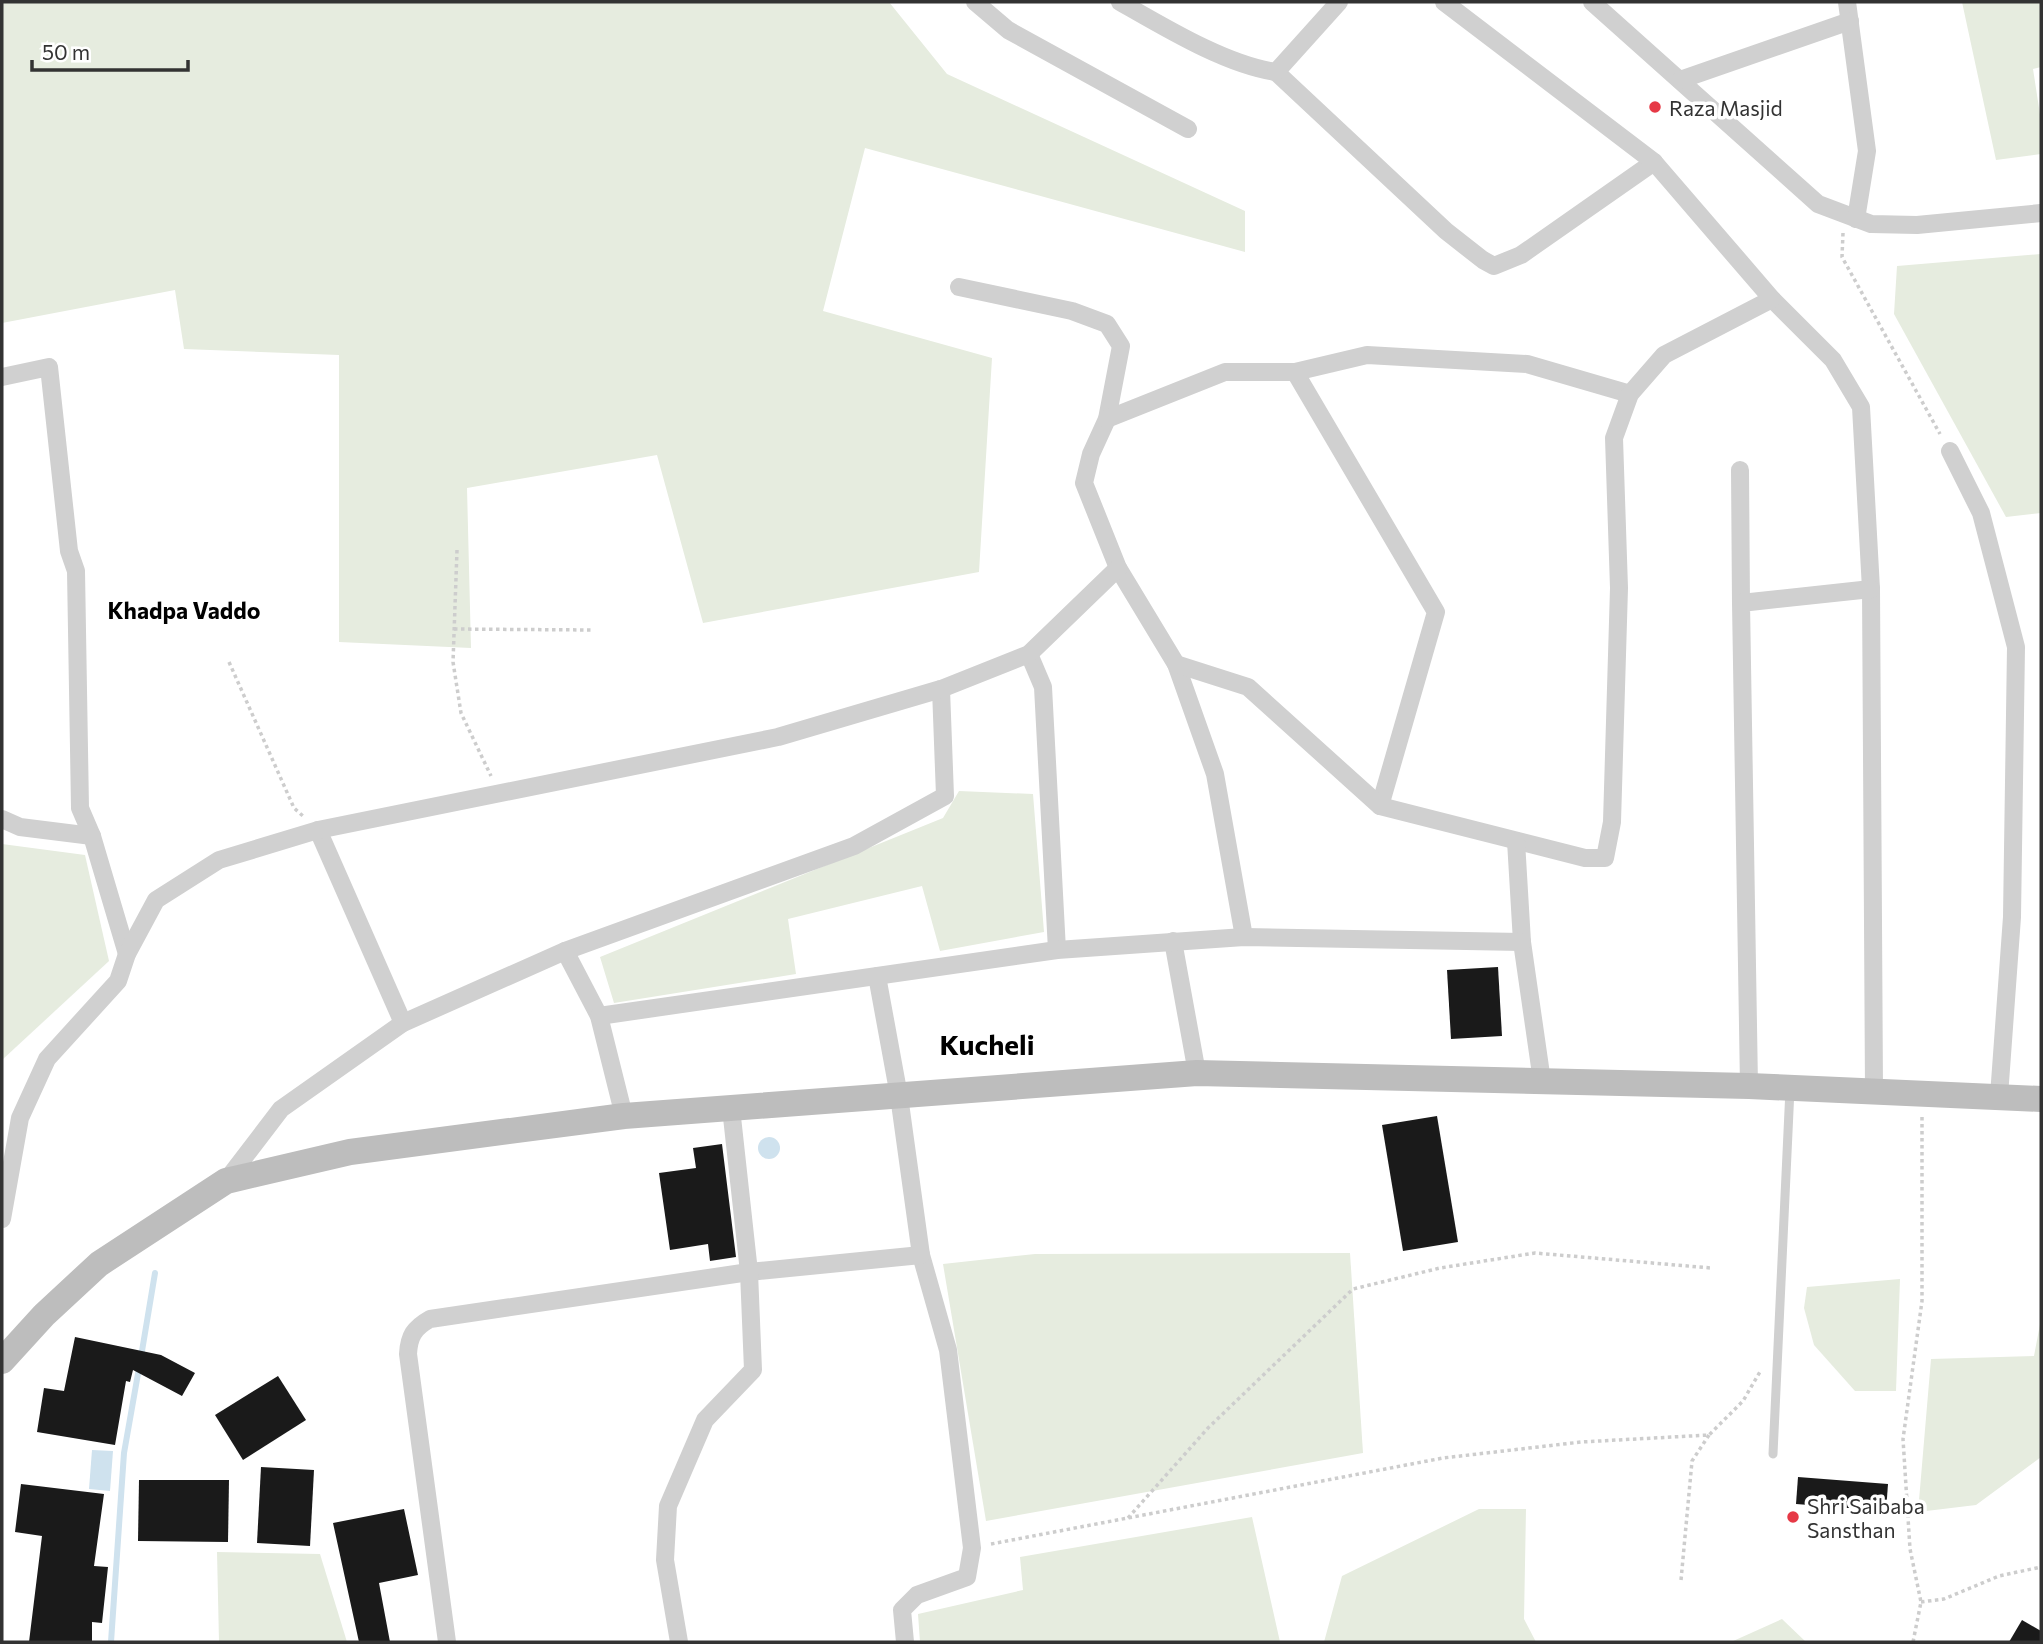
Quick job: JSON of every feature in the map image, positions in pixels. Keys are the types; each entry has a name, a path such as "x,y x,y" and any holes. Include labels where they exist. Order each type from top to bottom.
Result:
{"street":[{"path":"975,2 1008,30 1188,128"},
{"path":"1120,2 1178,36 1257,69 1276,72 1446,231 1482,260 1494,266 1521,255 1654,162"},
{"path":"1276,72 1339,2"},
{"path":"1444,2 1654,162 1772,299 1833,360 1861,407 1871,589 1874,1090"},
{"path":"1592,2 1818,204 1871,224 1917,225 2041,213"},
{"path":"1847,2 1867,151 1850,216"},
{"path":"1680,80 1850,21"},
{"path":"959,287 1072,311 1107,324 1121,345 1107,419 1091,454 1084,483 1118,568 1176,664 1215,774 1244,937"},
{"path":"1176,664 1248,687 1380,806 1585,858 1605,858 1612,822 1619,588 1614,438 1630,394 1664,355 1772,299"},
{"path":"1107,419 1225,372 1295,372 1367,355 1527,364 1630,394"},
{"path":"2,377 49,367 69,551 76,571 80,808 92,836 127,954"},
{"path":"1295,372 1436,611 1380,806"},
{"path":"1950,451 1981,513 2016,647 2012,917 1999,1096"},
{"path":"1740,470 1749,1086"},
{"path":"2,1219 20,1118 47,1059 118,981 127,954 156,900 219,860 318,830 778,737 941,690 1029,654 1118,568"},
{"path":"1741,603 1871,589"},
{"path":"1029,654 1043,687 1058,950"},
{"path":"2,1361 44,1315 99,1264 226,1181 281,1109 403,1023 565,951 854,846 944,796 941,690"},
{"path":"2,819 20,827 92,836"},
{"path":"318,830 403,1023"},
{"path":"1516,841 1522,942 1542,1082"},
{"path":"599,1016 1058,950 1244,937 1522,942"},
{"path":"1173,942 1197,1073"},
{"path":"565,951 599,1016 624,1116"},
{"path":"877,976 899,1096 922,1255 948,1350 972,1548 967,1577 917,1595 902,1610 905,1642"},
{"path":"226,1181 350,1152 624,1116 1197,1073 1749,1086 2041,1099"},
{"path":"679,1642 665,1560 668,1506 705,1420 753,1370 749,1272 731,1108"},
{"path":"447,1642 408,1354 409,1339 417,1326 430,1319 749,1272 922,1255"}],"lane":[{"path":"1773,1454 1790,1088"}],"path":[{"path":"1850,216 1842,257 1950,451"},
{"path":"457,550 453,662 461,713 499,793"},
{"path":"454,629 593,629"},
{"path":"229,662 294,808 318,830"},
{"path":"1913,1642 1921,1602 1910,1549 1903,1439 1922,1301 1922,1094"},
{"path":"1128,1518 1208,1428 1353,1289 1440,1268 1535,1253 1711,1268"},
{"path":"1681,1580 1692,1461 1709,1435 1743,1401 1779,1334"},
{"path":"972,1548 1443,1458 1581,1442 1709,1435"},
{"path":"1921,1602 1944,1599 1999,1576 2041,1567"}],"shaded area":[{"path":"2,2 889,2 947,74 1245,211 1245,252 865,148 823,311 992,358 979,572 703,623 657,455 467,488 471,648 339,642 339,355 184,349 175,290 2,323"},
{"path":"1962,2 2041,2 2041,67 2033,69 2041,121 2041,154 1996,160"},
{"path":"2041,254 2041,513 2006,517 1894,314 1897,266"},
{"path":"959,791 1033,794 1044,932 940,951 922,886 788,919 796,974 614,1003 600,957 943,818"},
{"path":"2,844 85,855 109,961 2,1060"},
{"path":"1350,1253 1363,1453 986,1521 943,1264 1035,1254"},
{"path":"1900,1279 1896,1391 1855,1391 1814,1345 1804,1308 1807,1287"},
{"path":"2041,1319 2041,1457 1976,1505 1918,1512 1931,1359 2034,1356"},
{"path":"1479,1509 1526,1509 1524,1619 1536,1642 1324,1642 1342,1576"},
{"path":"1252,1517 1280,1642 920,1642 918,1614 1023,1590 1020,1557"},
{"path":"217,1552 320,1554 347,1642 219,1642"},
{"path":"1782,1619 1806,1642 1731,1642"}],"water":[{"path":"769,1137 777,1140 780,1148 777,1156 769,1159 761,1156 758,1148 761,1140"},
{"path":"92,1450 113,1451 110,1491 89,1489"}],"building":[{"path":"1498,967 1502,1036 1451,1039 1447,970"},
{"path":"1437,1116 1458,1242 1403,1251 1382,1125"},
{"path":"722,1144 736,1257 710,1261 708,1244 670,1250 659,1173 696,1168 693,1148"},
{"path":"75,1337 161,1355 195,1373 182,1396 133,1370 130,1382 126,1381 115,1445 37,1432 44,1388 64,1391"},
{"path":"278,1376 306,1420 243,1460 215,1415"},
{"path":"261,1467 314,1470 310,1546 257,1543"},
{"path":"1798,1477 1888,1484 1886,1511 1796,1504"},
{"path":"139,1480 229,1480 228,1542 138,1541"},
{"path":"21,1484 104,1494 94,1566 108,1567 102,1623 92,1622 92,1642 29,1642 42,1536 15,1532"},
{"path":"404,1509 418,1575 379,1583 390,1642 359,1642 333,1523"},
{"path":"2022,1620 2041,1631 2041,1642 2009,1642"}],"waterway":[{"path":"141,1357 155,1273"},
{"path":"111,1642 124,1453 139,1368"}],"place":[{"name":"Raza Masjid","path":"1655,107"},
{"name":"Shri Saibaba Sansthan","path":"1793,1517"}],"district":[{"name":"Khadpa Vaddo","path":"184,610"},
{"name":"Kucheli","path":"987,1044"}]}
